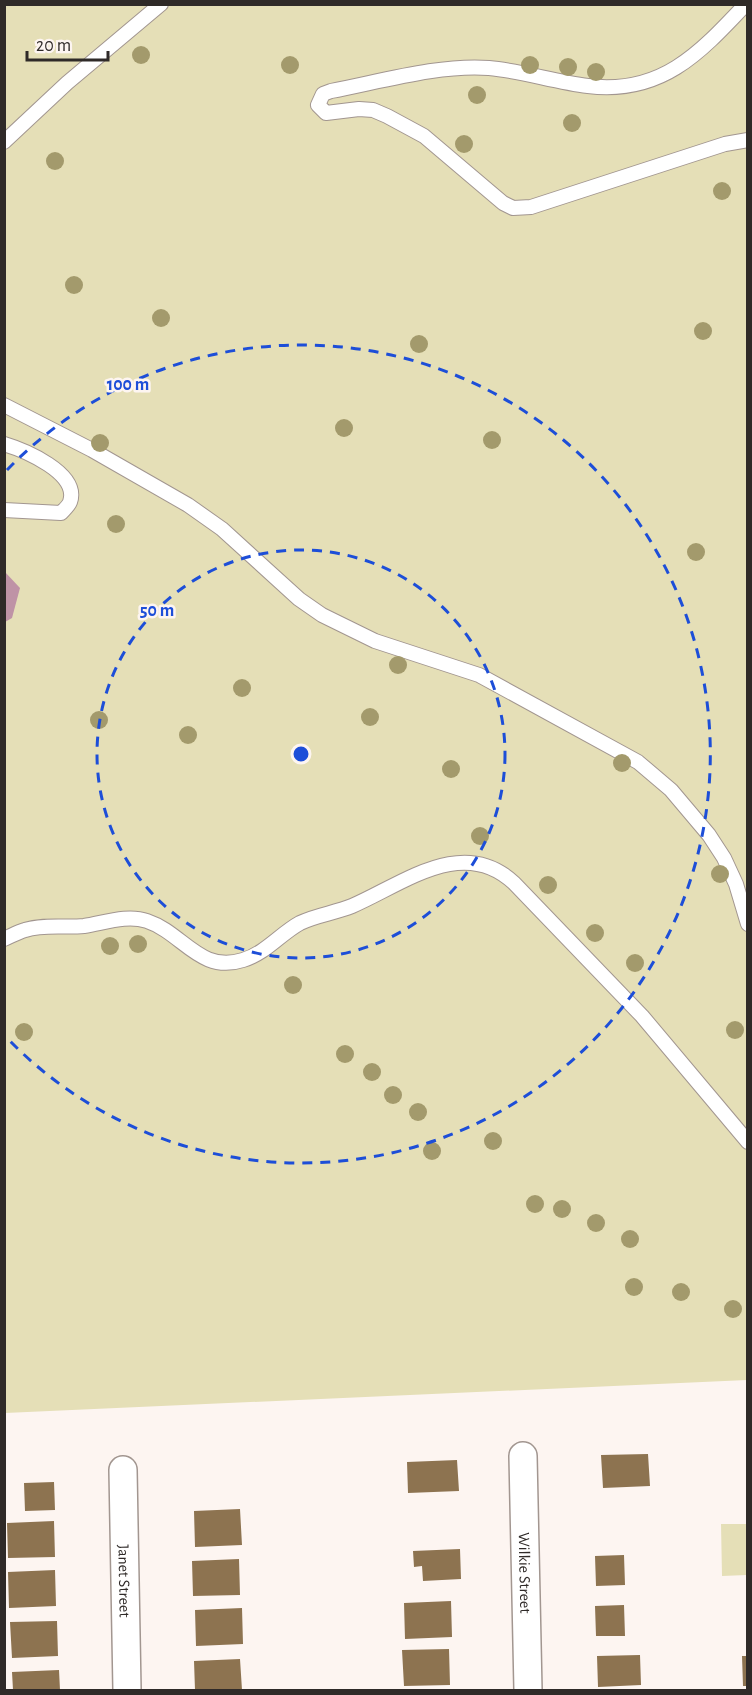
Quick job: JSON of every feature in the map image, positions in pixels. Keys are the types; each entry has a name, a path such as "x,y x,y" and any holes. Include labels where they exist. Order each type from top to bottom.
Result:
{"street":[{"name":"Wilkie Street","path":"523,1456 528,1690"},
{"name":"Janet Street","path":"123,1470 127,1690"}],"lane":[{"path":"4,142 59,90 161,4"},
{"path":"746,4 709,43 682,65 640,85 588,86 474,68 331,91 323,94 318,105 326,113 334,114 359,109 373,110 408,127 438,147 492,195 513,208 531,207 725,144 747,140"},
{"path":"4,405 92,450 188,505 222,529 299,599 322,615 375,641 479,675 638,762 670,790 709,835 724,858 736,884 747,924"},
{"path":"4,444 33,453 60,474 70,490 70,502 62,513 4,510"},
{"path":"4,939 34,928 83,926 131,918 156,925 206,959 218,964 231,963 261,952 302,923 353,906 425,871 464,862 490,866 500,870 514,883 642,1016 747,1142"}],"shaded area":[{"path":"4,5 747,5 747,1380 5,1413"},
{"path":"5,572 20,588 12,618 5,622"},
{"path":"721,1524 747,1524 747,1575 722,1576"}],"building":[{"path":"648,1454 650,1486 603,1488 601,1455"},
{"path":"457,1460 459,1491 408,1493 407,1462"},
{"path":"54,1482 55,1510 25,1511 24,1483"},
{"path":"240,1509 242,1545 195,1547 194,1511"},
{"path":"54,1521 55,1557 8,1558 7,1523"},
{"path":"460,1549 461,1579 423,1581 422,1566 414,1567 413,1551"},
{"path":"624,1555 625,1585 596,1586 595,1556"},
{"path":"239,1559 240,1595 193,1596 192,1561"},
{"path":"55,1570 56,1606 9,1608 8,1572"},
{"path":"451,1601 452,1637 405,1639 404,1603"},
{"path":"624,1605 625,1636 596,1636 595,1606"},
{"path":"242,1608 243,1644 196,1646 195,1610"},
{"path":"57,1621 58,1656 12,1658 10,1622"},
{"path":"449,1649 450,1685 404,1686 402,1650"},
{"path":"640,1655 641,1685 598,1687 597,1656"},
{"path":"742,1656 748,1656 748,1686 743,1686"},
{"path":"240,1659 242,1690 195,1690 194,1661"},
{"path":"59,1670 60,1690 13,1690 12,1672"}]}
